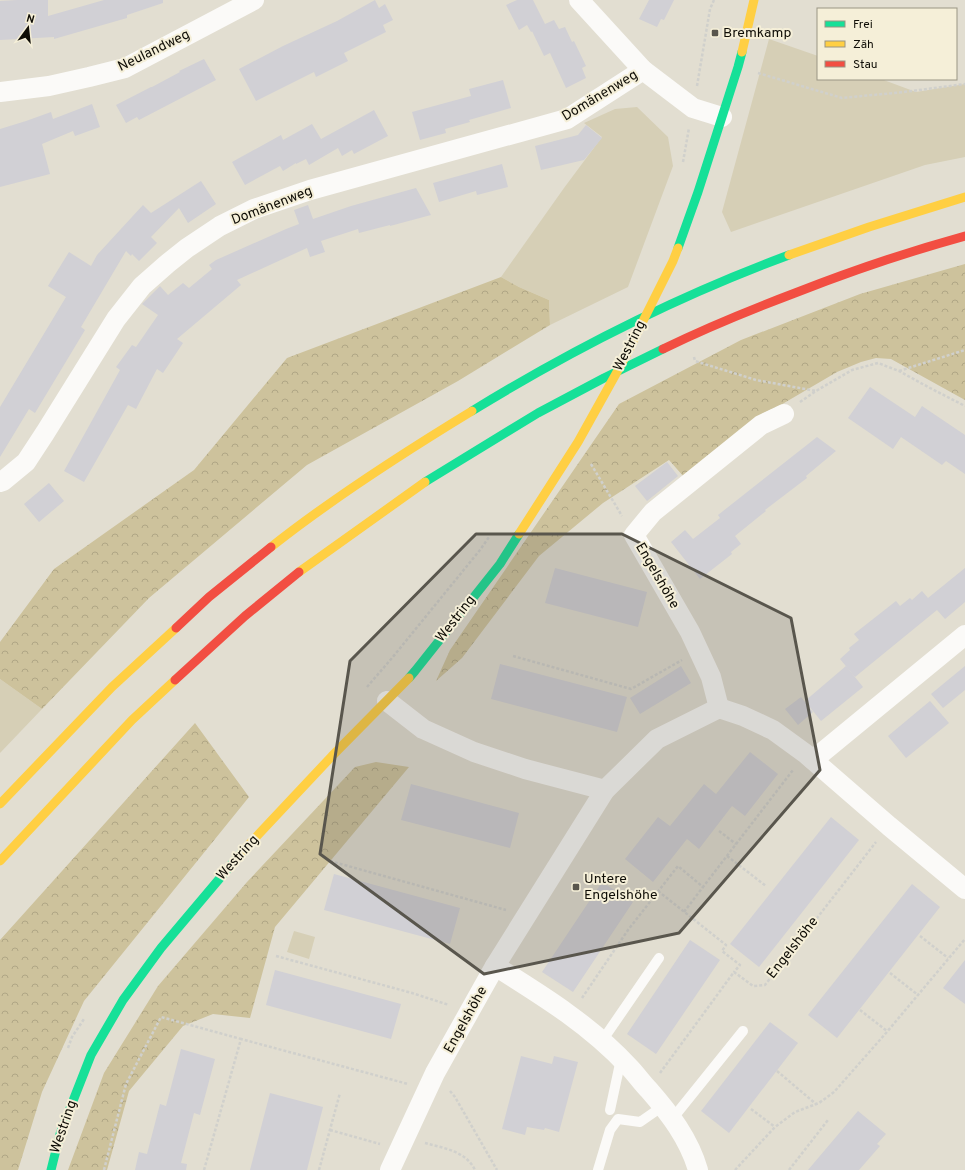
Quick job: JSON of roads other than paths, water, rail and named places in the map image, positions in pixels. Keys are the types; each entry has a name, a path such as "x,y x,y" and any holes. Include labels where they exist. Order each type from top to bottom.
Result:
{"main road":[{"name":"Westring","path":"51,1170 60,1134 91,1055 123,1000 161,948 239,855 332,756 415,671 500,564 578,442 622,363 673,261 698,192 738,67 754,0"},
{"path":"0,804 113,686 213,593 284,536 359,482 436,432 516,383 579,349 644,316 712,285 853,232 912,212 965,197"},
{"path":"0,861 132,720 244,616 303,569 418,486 538,413 671,344 739,314 841,275 918,249 965,236"}],"street":[{"name":"Neulandweg","path":"0,92 49,86 125,68 254,0"},
{"path":"579,0 643,70 693,108 722,117"},
{"name":"Domänenweg","path":"0,482 26,462 116,319 142,286 187,248 220,226 254,209 310,190 567,119 643,70"},
{"name":"Engelshöhe","path":"390,1170 431,1081 495,966 605,790 656,739 719,708 710,677 690,632 634,535 653,512 665,502 761,425 784,414"},
{"path":"809,757 965,635"},
{"path":"387,701 423,729 474,752 525,769 605,790"},
{"path":"719,708 743,716 773,730 809,757 889,826 962,882"},
{"path":"495,966 547,998 571,1015 602,1040 630,1067 668,1112 682,1134 696,1161 698,1170"}],"lane":[{"path":"602,1040 659,958"},
{"path":"598,1170 610,1130 618,1120 640,1122 668,1112 743,1031"},
{"path":"610,1110 621,1058"}],"place":[{"name":"Bremkamp","path":"715,33"},
{"name":"Untere Engelshöhe","path":"576,887"}]}
